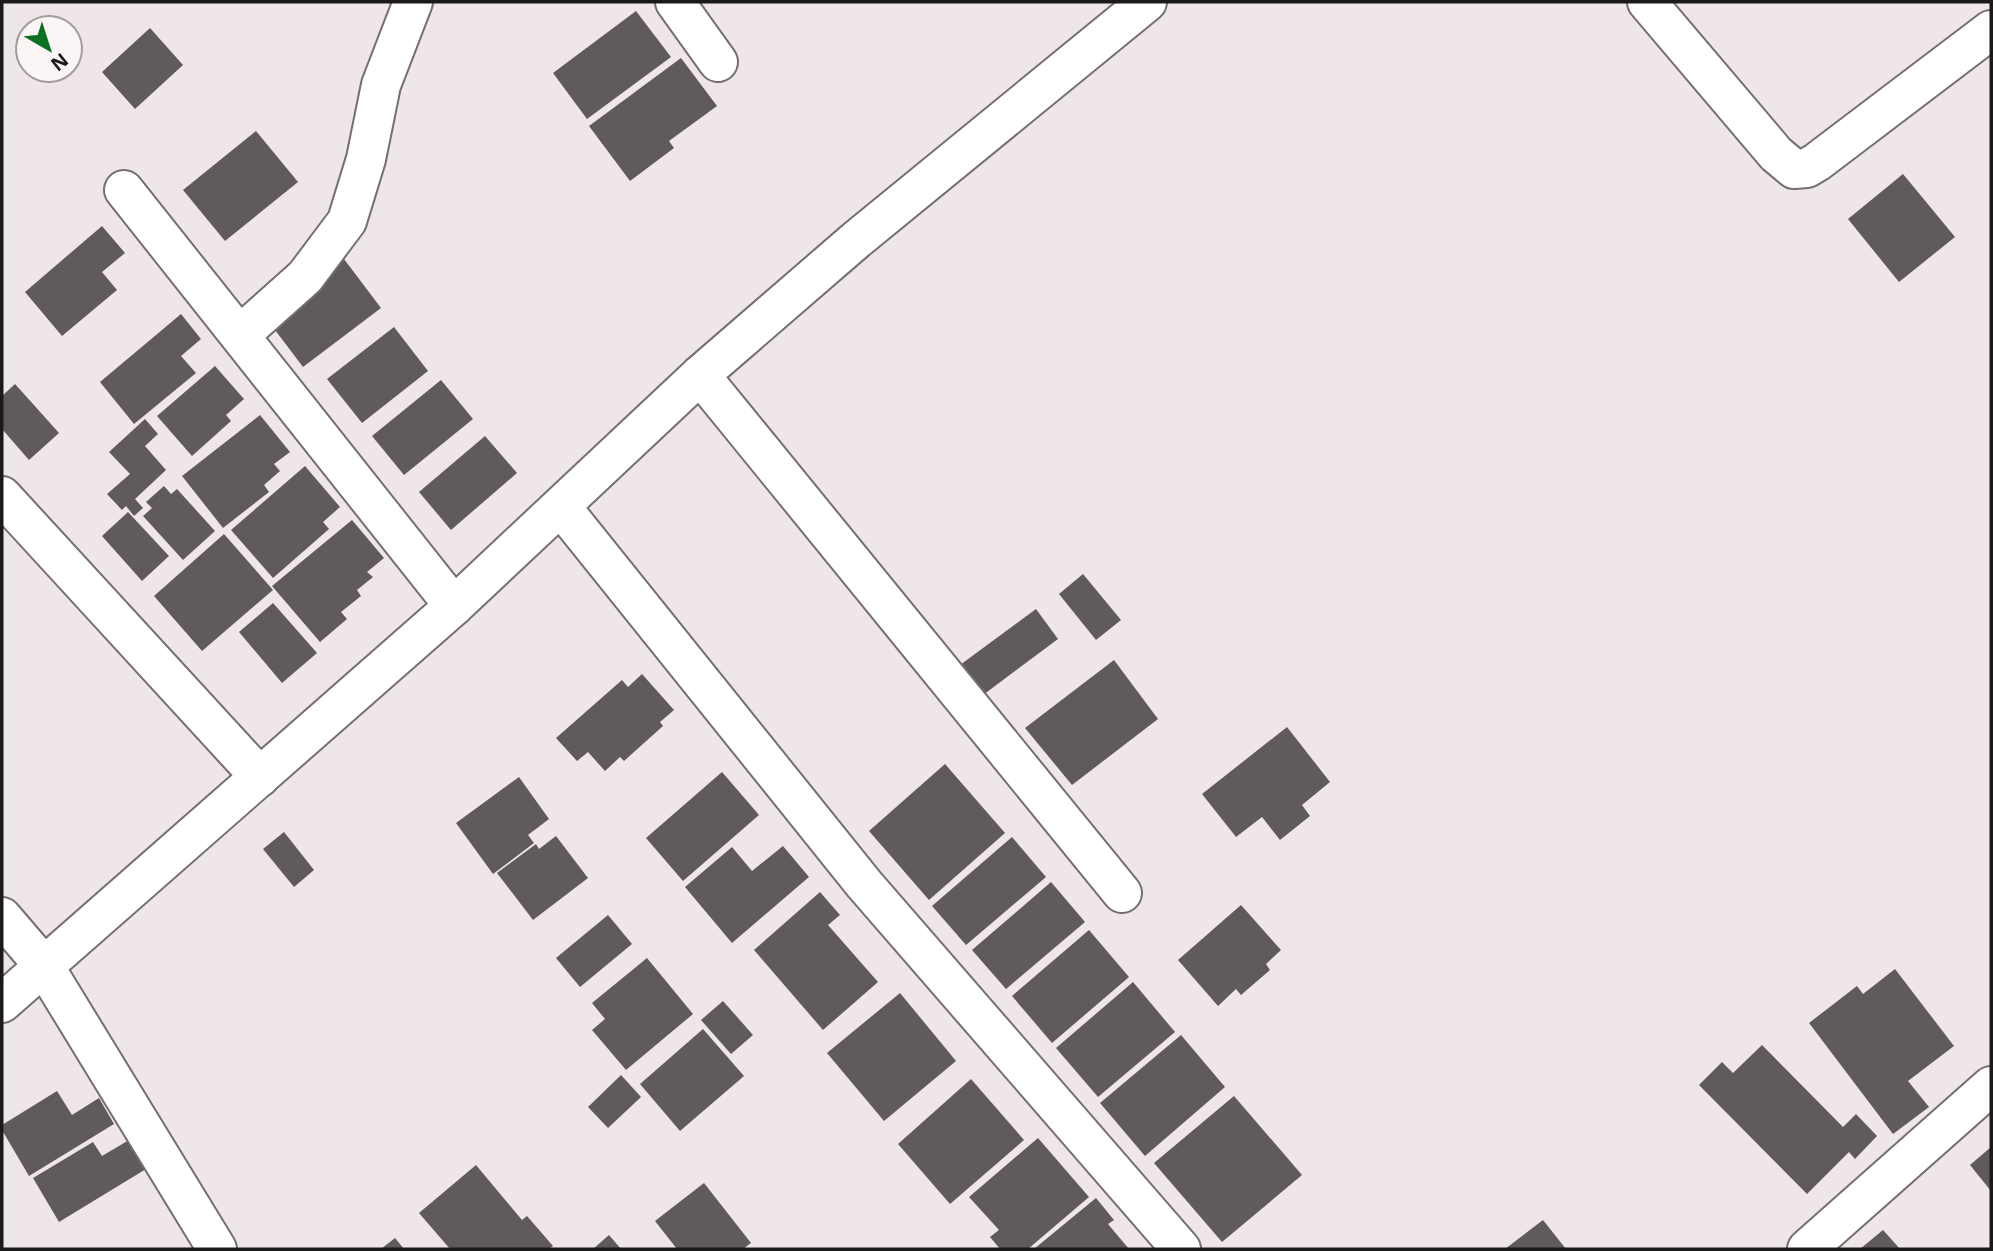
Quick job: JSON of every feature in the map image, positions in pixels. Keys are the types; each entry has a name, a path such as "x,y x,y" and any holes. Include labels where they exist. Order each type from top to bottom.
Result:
{"street":[{"path":"240,335 305,277 347,222 366,159 381,85 413,2"},
{"path":"675,2 718,62"},
{"path":"2,1003 454,606 562,508 700,375 856,240 1147,2"},
{"path":"1647,2 1776,154 1794,169 1807,168 1817,162 1991,30"},
{"path":"124,190 454,606"},
{"path":"700,375 1122,893"},
{"path":"2,496 260,777"},
{"path":"562,508 864,884 1181,1249"},
{"path":"2,918 44,966 217,1249"},
{"path":"1807,1249 1991,1086"}],"building":[{"path":"636,11 671,57 587,119 553,73"},
{"path":"150,28 183,65 135,109 102,72"},
{"path":"681,58 717,106 669,141 674,148 630,181 589,126"},
{"path":"256,131 298,182 225,241 183,190"},
{"path":"1903,174 1955,237 1899,282 1848,219"},
{"path":"102,226 125,253 102,272 117,290 62,336 25,292"},
{"path":"344,259 381,308 303,367 266,318"},
{"path":"181,314 201,339 181,356 196,373 134,424 100,382"},
{"path":"394,327 428,371 362,423 327,379"},
{"path":"215,366 244,399 226,415 231,421 192,456 157,416"},
{"path":"441,380 473,419 404,475 372,436"},
{"path":"15,384 59,433 29,460 2,429 2,396"},
{"path":"260,415 290,452 274,464 280,471 264,485 269,492 223,528 182,476"},
{"path":"145,419 158,434 145,446 166,470 135,499 143,508 134,516 126,506 122,510 107,494 130,474 109,452"},
{"path":"485,436 517,473 451,530 419,492"},
{"path":"305,466 340,507 323,522 329,529 273,578 231,530"},
{"path":"164,486 171,494 177,489 215,531 183,560 143,516 152,508 146,502"},
{"path":"128,512 169,556 142,581 102,536"},
{"path":"352,520 384,558 367,572 373,577 357,590 361,596 341,612 347,619 320,642 272,586"},
{"path":"224,534 273,590 202,651 154,596"},
{"path":"1083,574 1121,620 1096,640 1059,594"},
{"path":"273,603 317,653 282,683 239,632"},
{"path":"1036,609 1058,639 983,695 960,665"},
{"path":"1114,660 1158,719 1072,785 1025,728"},
{"path":"642,674 674,710 660,722 663,726 624,761 620,757 605,771 588,752 577,761 556,738 622,680 628,687"},
{"path":"1287,727 1330,782 1302,805 1310,816 1280,840 1262,817 1236,837 1202,794"},
{"path":"945,764 1005,833 929,900 869,831"},
{"path":"722,772 759,815 683,881 646,838"},
{"path":"519,777 549,819 528,835 534,843 493,874 456,823"},
{"path":"284,832 314,870 294,887 263,849"},
{"path":"556,836 588,878 533,920 497,873 536,844 539,849"},
{"path":"1012,837 1046,877 966,945 932,906"},
{"path":"783,846 809,877 732,943 685,887 732,847 752,871"},
{"path":"1051,882 1085,922 1006,989 972,950"},
{"path":"820,892 840,915 828,925 878,982 823,1030 754,950"},
{"path":"1241,905 1281,950 1266,964 1270,970 1241,995 1236,989 1218,1006 1178,960"},
{"path":"608,915 632,944 580,987 556,958"},
{"path":"1089,930 1129,977 1052,1043 1012,996"},
{"path":"647,958 693,1014 626,1070 592,1030 605,1019 592,1003"},
{"path":"1895,969 1954,1046 1908,1081 1929,1107 1893,1134 1809,1023 1857,986 1863,994"},
{"path":"1133,982 1175,1032 1098,1097 1056,1048"},
{"path":"900,993 956,1061 884,1121 827,1053"},
{"path":"723,1001 753,1035 731,1054 701,1020"},
{"path":"703,1029 744,1076 680,1131 640,1084"},
{"path":"1181,1035 1225,1087 1145,1156 1100,1103"},
{"path":"1762,1045 1843,1127 1856,1114 1877,1136 1855,1159 1849,1152 1807,1194 1699,1085 1722,1062 1733,1073"},
{"path":"621,1075 641,1097 608,1128 588,1107"},
{"path":"971,1079 1024,1140 950,1204 898,1144"},
{"path":"57,1091 72,1115 99,1098 114,1124 29,1176 2,1130 2,1125"},
{"path":"1234,1096 1302,1175 1222,1242 1154,1163"},
{"path":"1038,1138 1089,1197 1028,1249 1000,1249 990,1237 999,1230 969,1197"},
{"path":"129,1140 146,1169 59,1222 33,1178 93,1142 102,1156"},
{"path":"1991,1147 1991,1191 1970,1165"},
{"path":"476,1165 522,1220 527,1216 553,1246 549,1249 450,1249 419,1213"},
{"path":"704,1183 751,1243 743,1249 677,1249 655,1221"},
{"path":"1096,1198 1114,1220 1108,1224 1129,1249 1034,1249"},
{"path":"1543,1220 1566,1249 1505,1249"},
{"path":"1883,1230 1900,1249 1860,1249"},
{"path":"609,1235 621,1249 593,1249"},
{"path":"395,1238 404,1249 381,1249"}]}
